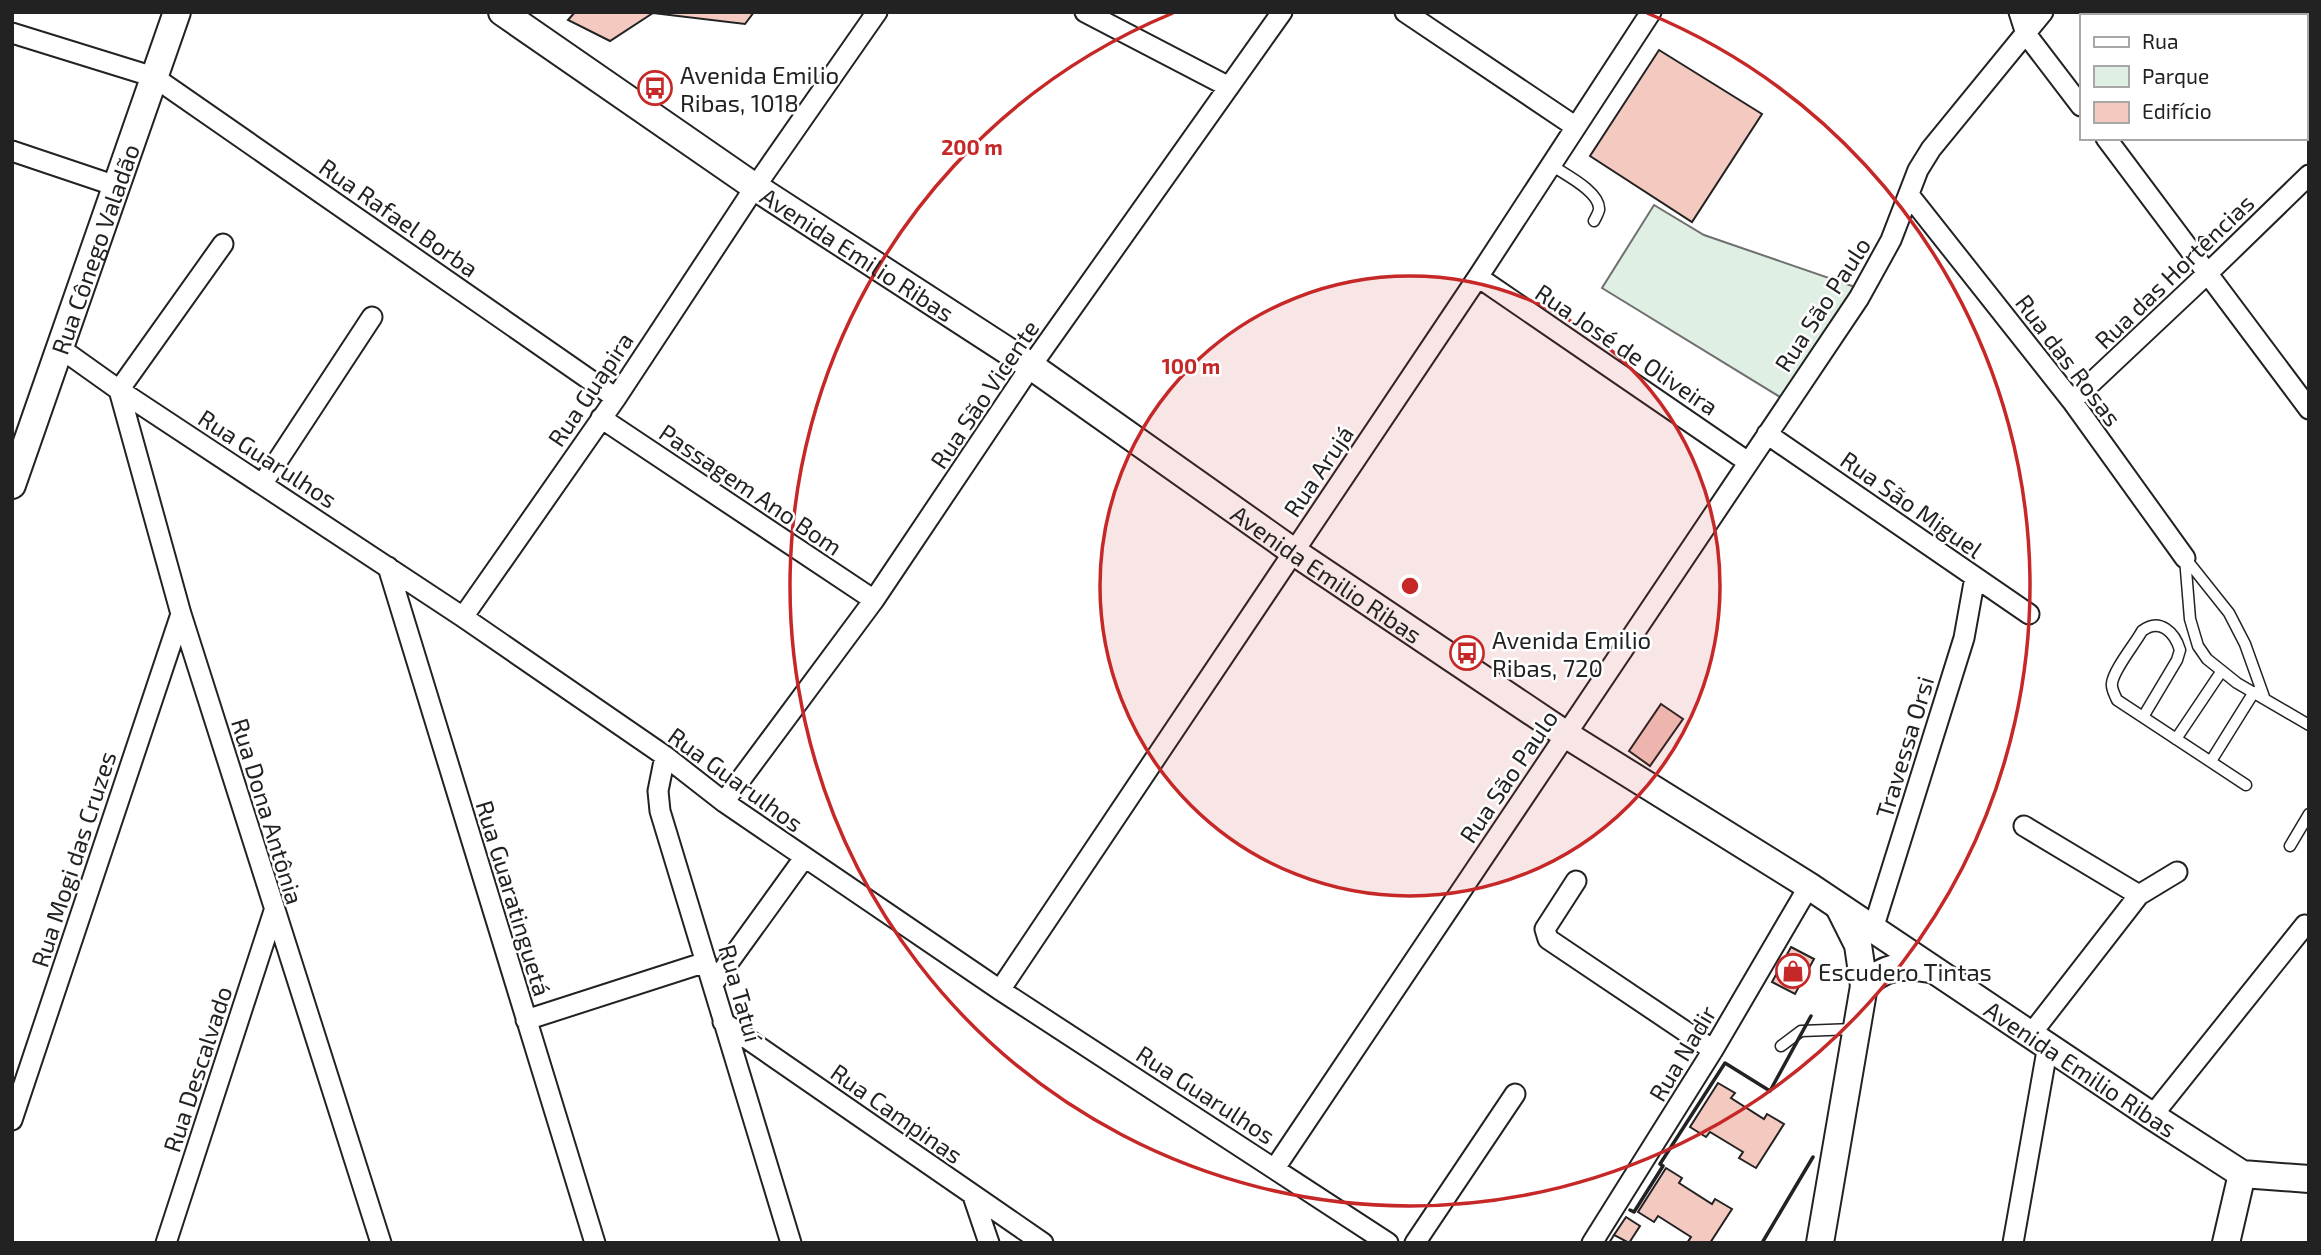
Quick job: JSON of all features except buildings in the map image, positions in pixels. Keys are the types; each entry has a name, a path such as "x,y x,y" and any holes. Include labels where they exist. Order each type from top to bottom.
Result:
{"main road":[{"name":"Rua Cônego Valadão","path":"12,485 177,12"},
{"name":"Avenida Emilio Ribas","path":"502,12 755,187 1031,366 1294,552 1565,734 1809,886 2242,1174"},
{"path":"1820,1243 1864,986 1858,945 1837,905"},
{"path":"1864,986 1884,970 1897,966 1935,970"},
{"path":"2226,1243 2242,1174 2309,1179"}],"street":[{"name":"Rua Guapira","path":"463,617 877,12"},
{"path":"1085,12 1230,87"},
{"name":"Rua São Vicente","path":"724,802 874,600 1031,366 1282,12"},
{"path":"1405,12 1576,127"},
{"name":"Rua Arujá","path":"1000,990 1478,277 1651,12"},
{"path":"2020,12 2026,34 2080,105"},
{"name":"Rua São Paulo","path":"1275,1168 1858,298 1891,240 1919,170 1931,149 2043,12"},
{"name":"Rua Rafael Borba","path":"12,33 153,77 615,398"},
{"path":"2108,140 2309,409"},
{"path":"12,151 116,186"},
{"name":"Rua das Hortências","path":"2072,401 2309,175"},
{"name":"Rua das Rosas","path":"1909,195 2072,401 2185,558"},
{"path":"119,390 223,244"},
{"name":"Rua José de Oliveira","path":"1478,277 1748,462"},
{"path":"263,483 372,317"},
{"name":"Rua Guarulhos","path":"60,348 119,390 463,617 665,756 724,802 804,858 1000,990 1388,1243"},
{"name":"Rua Dona Antônia","path":"119,390 181,614 382,1243"},
{"name":"Passagem Ano Bom","path":"601,418 874,600"},
{"name":"Rua São Miguel","path":"1767,434 2029,614"},
{"name":"Rua Guaratinguetá","path":"388,567 595,1243"},
{"name":"Travessa Orsi","path":"1874,929 1964,638 1975,577"},
{"name":"Rua Mogi das Cruzes","path":"12,1120 181,614"},
{"name":"Rua Tatuí","path":"665,756 658,791 660,811 791,1243"},
{"path":"2024,827 2139,895"},
{"path":"713,984 804,858"},
{"path":"2012,1243 2040,1039 2139,895 2177,872"},
{"path":"1576,881 1545,929 1548,939 1713,1051"},
{"name":"Rua Nadir","path":"1592,1243 1713,1051 1809,886"},
{"name":"Rua Descalvado","path":"166,1243 274,911"},
{"path":"2152,1115 2305,925"},
{"path":"526,1020 706,962"},
{"name":"Rua Campinas","path":"723,1022 1043,1243"},
{"path":"1415,1243 1515,1094"},
{"path":"973,1196 989,1243"}],"lane":[{"path":"1551,165 1591,192 1599,210 1594,221"},
{"path":"2185,558 2190,619 2197,646 2221,672 2309,725"},
{"path":"2185,558 2229,613 2245,644 2264,697"},
{"path":"2143,717 2177,660 2180,650 2172,633 2156,625 2142,631 2112,683 2117,700 2246,785"},
{"path":"2176,739 2221,672"},
{"path":"2211,761 2254,692"},
{"path":"2290,846 2309,814"},
{"path":"1781,1046 1801,1031 1858,1029"}],"green space":[{"path":"1654,205 1704,235 1858,288 1780,397 1602,288"}],"fence":[{"path":"1609,1243 1614,1235"}],"wall":[{"path":"1630,1210 1634,1212 1663,1166 1660,1164 1725,1063 1770,1091 1811,1016"},
{"path":"1762,1243 1813,1157"}],"place":[{"name":"Avenida Emilio Ribas, 1018","path":"655,88"},
{"name":"Avenida Emilio Ribas, 720","path":"1467,653"},
{"name":"Escudero Tintas","path":"1793,971"}]}
